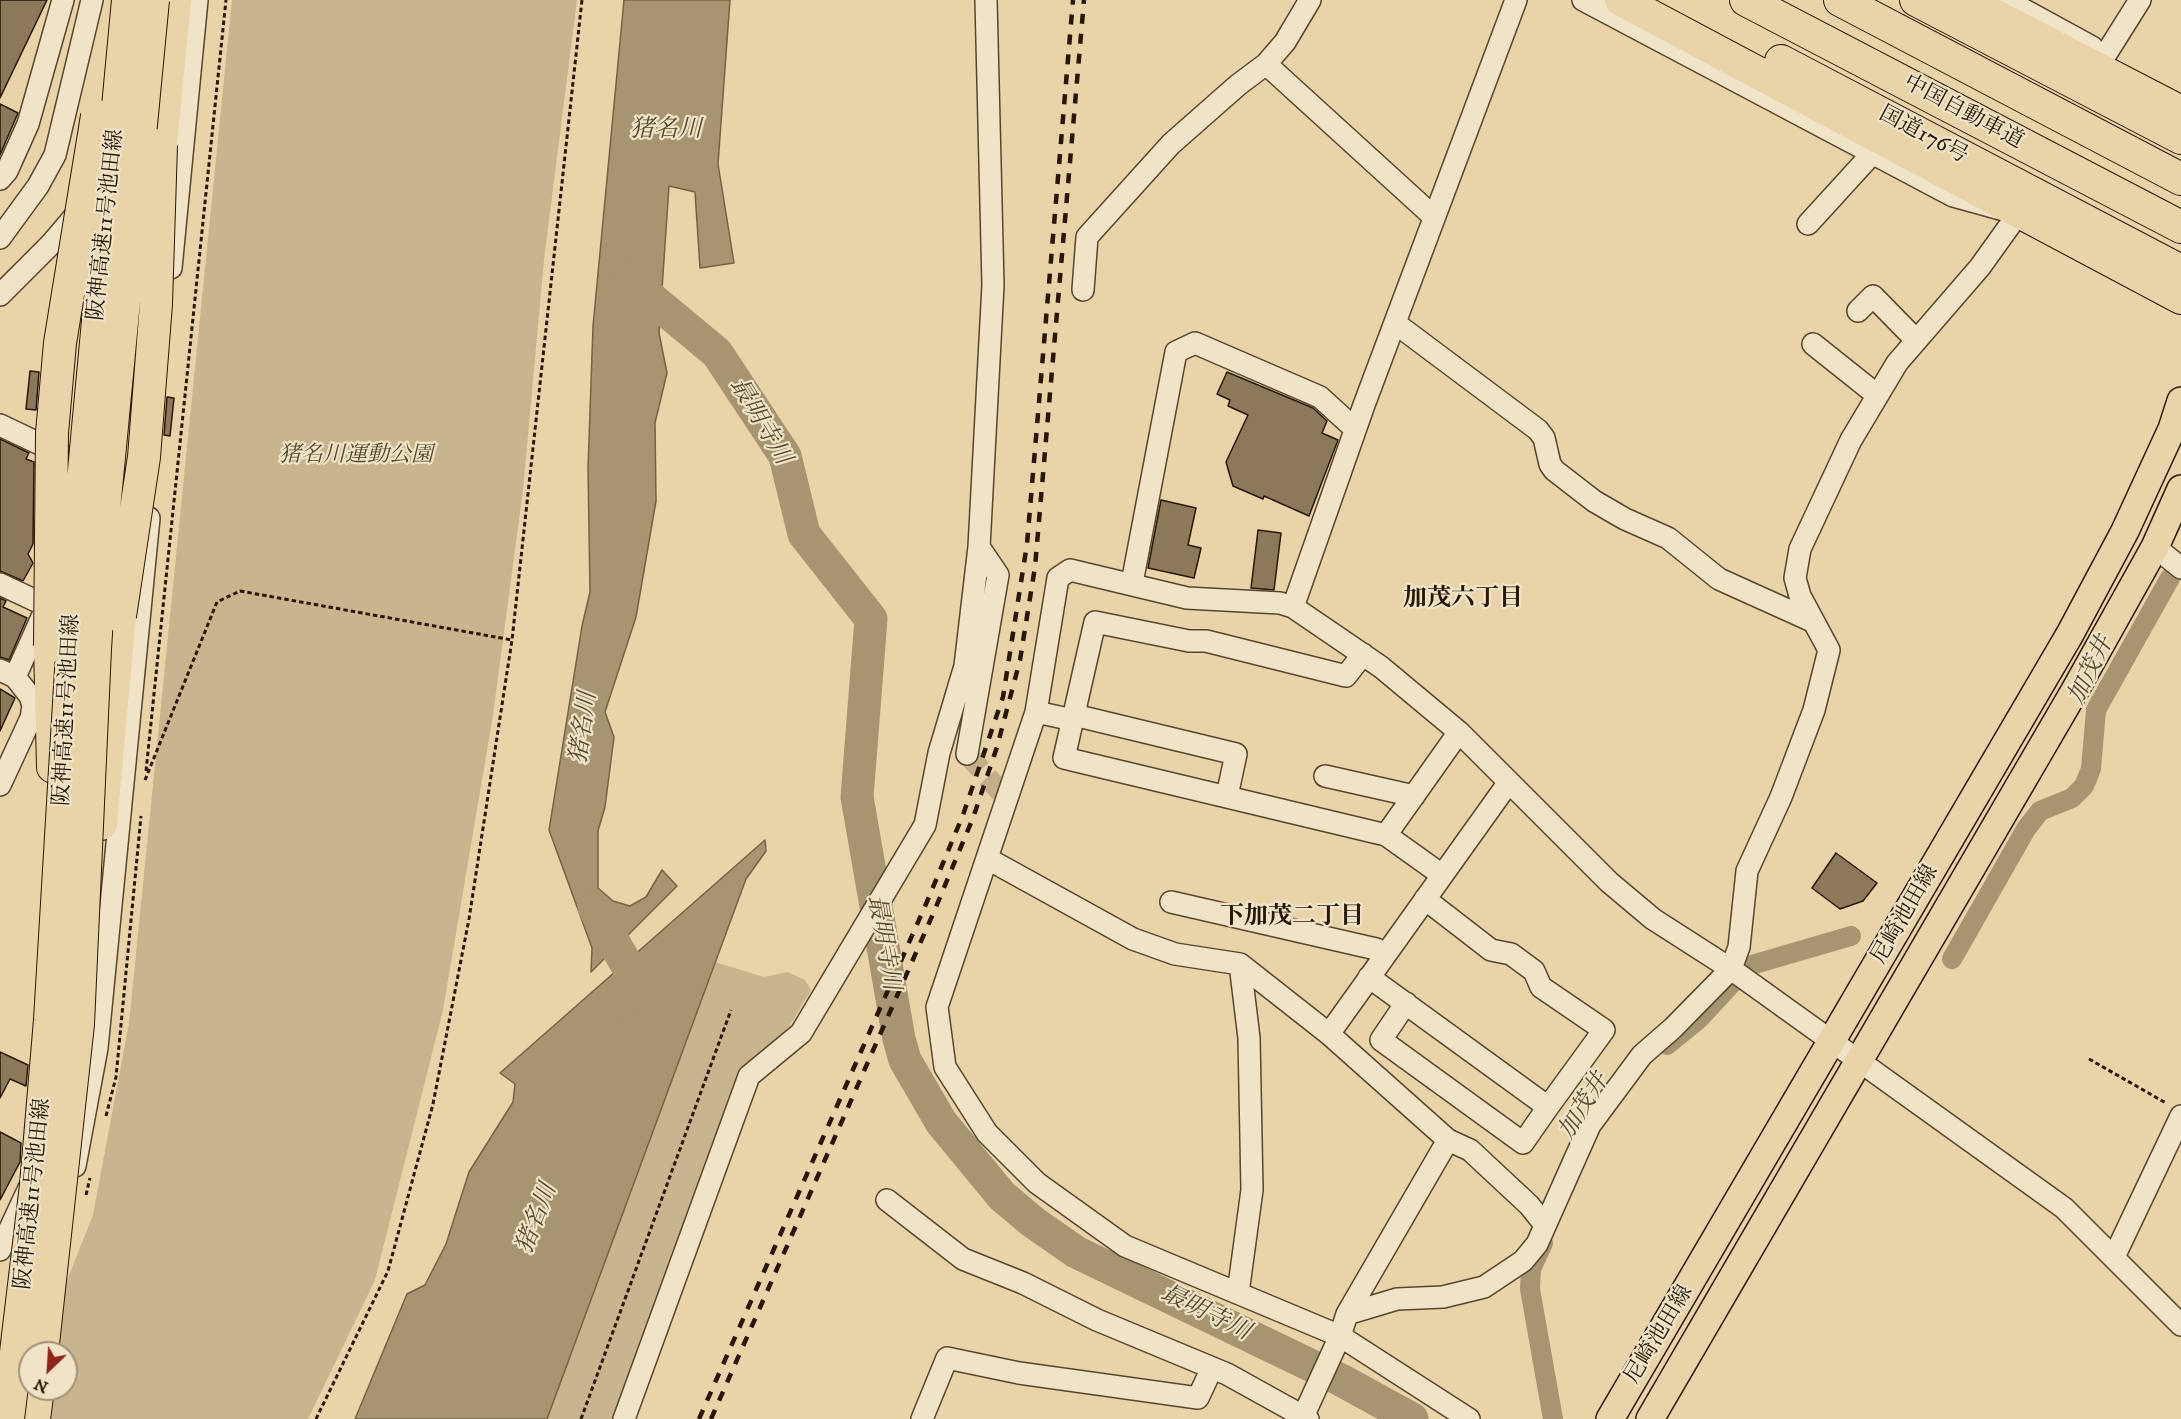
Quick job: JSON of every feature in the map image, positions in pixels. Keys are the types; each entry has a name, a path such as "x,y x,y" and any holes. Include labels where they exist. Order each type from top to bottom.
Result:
{"highway":[{"path":"57,915 50,646 52,434 60,343 93,150 108,0"},
{"name":"阪神高速11号池田線","path":"8,1419 37,1173 57,915 81,503 128,0"},
{"name":"阪神高速11号池田線","path":"43,1341 78,1024 94,649 103,520 153,0"},
{"path":"78,1024 87,981 120,616 144,457 156,304 162,145 175,0"},
{"path":"1621,0 1947,176 2181,298"},
{"name":"国道176号","path":"1666,0 2181,271"},
{"name":"中国自動車道","path":"1746,0 2181,227"},
{"name":"中国自動車道","path":"1840,0 2181,179"},
{"path":"1916,0 2181,138"},
{"path":"1965,0 2096,70 2181,112"},
{"path":"34,1419 36,1401"}],"main road":[{"name":"尼崎池田線","path":"1610,1419 2070,634 2125,531 2172,429 2181,401"},
{"name":"尼崎池田線","path":"1650,1419 2062,712 2155,547 2181,489"}],"street":[{"path":"0,178 7,171 28,124 63,0"},
{"path":"0,238 38,186 55,155 92,0"},
{"path":"0,295 64,231 108,174 132,138 150,90 165,0"},
{"path":"159,396 197,0"},
{"path":"624,1419 749,1076 801,1033 925,825 939,753 965,666 979,547 993,285 986,0"},
{"path":"1083,290 1087,237 1171,144 1238,85 1266,64 1285,42 1310,0"},
{"path":"1293,607 1355,429 1516,0"},
{"path":"1347,1314 1397,1299 1443,1297 1484,1287 1523,1262 1537,1244 1590,1125 1642,1055 1673,1028 1731,969 1739,947 1747,871 1781,797 1814,710 1829,650 1800,596 1795,578 1796,563 1839,465 1877,395 1916,340 1973,276 2018,213 1953,196 1583,0"},
{"path":"2006,0 2092,47 2096,70"},
{"path":"2096,70 2140,0"},
{"path":"1266,64 1434,217"},
{"path":"1808,224 1871,154"},
{"path":"1858,311 1873,296 1916,340"},
{"path":"1395,323 1538,430 1544,438 1554,471 1586,495 1625,519 1668,538 1719,579 1812,621"},
{"path":"1132,583 1176,352 1195,342 1320,397 1355,429"},
{"path":"1814,344 1877,395"},
{"path":"0,426 151,496"},
{"path":"0,1350 41,1265 77,1162 90,1094 117,864 154,452"},
{"path":"967,754 998,575 979,547"},
{"path":"2155,547 2181,568"},
{"path":"1469,1419 1338,1339 1238,1293 1125,1246 1037,1183 987,1133 945,1067 937,1007 1036,712 1058,578 1070,570 1187,598 1280,603 1293,607 1363,654 1459,732 1617,890 1653,919 1731,969 1831,1043 2064,1208 2181,1325"},
{"path":"0,584 47,606 8,673 30,696 32,712 0,785"},
{"path":"1363,654 1346,676 1206,641 1189,641 1095,622 1064,758 1386,835 1442,875"},
{"path":"1036,712 1074,718 1236,754 1227,796"},
{"path":"1386,835 1459,732"},
{"path":"1325,776 1414,796"},
{"path":"1329,1034 1509,782"},
{"path":"988,859 1133,939 1175,954 1240,964 1329,1034 1448,1140 1470,1150 1529,1205 1545,1225"},
{"path":"1406,1003 1382,1040 1523,1143 1604,1030 1541,987 1534,971 1511,954 1491,950 1425,899"},
{"path":"1171,902 1376,949 1384,954"},
{"path":"1238,1293 1252,1190 1249,1038 1240,964"},
{"path":"1369,977 1548,1107"},
{"path":"0,1250 51,1144 90,1094"},
{"path":"2114,1257 2176,1111"},
{"path":"887,1200 963,1259 1023,1283 1097,1320 1212,1368 1306,1415 1347,1314 1448,1140"},
{"path":"922,1419 947,1358 1019,1373 1198,1398 1212,1368"}],"path":[{"path":"316,1419 388,1271 433,1104 468,919 512,640 582,0"},
{"path":"145,780 217,602 240,591 512,640"},
{"path":"581,1419 731,1010"},
{"path":"2089,1059 2176,1111"}],"green space":[{"name":"猪名川運動公園","path":"232,0 577,0 544,260 523,490 493,715 443,1010 375,1280 308,1419 0,1419 0,1404 18,1372 18,1401 78,1401 78,1341 35,1341 62,1293 93,1215 129,1023"},
{"path":"715,962 764,977 788,972 805,980 811,990 789,1027 743,1066 730,1094 613,1419 547,1419"}],"water":[{"name":"猪名川","path":"624,0 730,0 718,164 734,263 700,268 695,192 669,186 659,333 667,373 655,423 656,501 636,617 605,712 614,737 605,807 598,831 598,888 613,901 630,906 646,897 662,870 677,886 591,972 592,948 549,830 582,626 590,592 588,468 593,326"},
{"path":"765,840 766,851 746,879 547,1419 355,1419 407,1294 425,1285 446,1244 469,1172 513,1102 515,1084 500,1073"}],"building":[{"path":"0,0 47,0 0,98"},
{"path":"0,104 18,113 0,155"},
{"path":"30,371 39,372 36,410 26,409"},
{"path":"1227,372 1313,408 1327,421 1322,433 1338,440 1309,516 1264,496 1263,499 1233,486 1226,462 1248,415 1228,406 1230,400 1217,394"},
{"path":"167,397 174,398 170,436 164,435"},
{"path":"0,439 29,453 26,459 34,462 33,544 28,554 33,563 23,581 0,571"},
{"path":"1161,500 1196,508 1188,545 1201,548 1194,578 1148,568"},
{"path":"1258,530 1281,533 1274,590 1251,588"},
{"path":"0,598 6,601 3,607 27,618 9,660 0,657"},
{"path":"0,689 15,698 0,731"},
{"path":"1836,853 1877,883 1863,901 1840,909 1812,888"},
{"path":"0,1052 28,1065 26,1086 10,1079 0,1098"},
{"path":"0,1132 21,1143 20,1162 0,1200"}],"waterway":[{"name":"最明寺川","path":"628,279 717,353 785,456 804,534 871,619 857,797 899,1039 905,1060 941,1122 1002,1196 1033,1222 1076,1252 1341,1380 1412,1419"},
{"name":"加茂井","path":"1952,959 2026,829 2040,811 2072,798 2084,786 2091,769 2096,710 2170,578"},
{"name":"猪名川","path":"594,908 632,974 621,1003"},
{"name":"加茂井","path":"1667,1045 1699,1019 1748,966 1851,936"},
{"name":"加茂井","path":"1543,1243 1531,1269 1530,1289 1553,1419"}],"tunnel":[{"path":"967,754 1006,798"}],"railway":[{"path":"699,1419 926,904 963,815 1003,697 1027,544 1073,0"},
{"path":"711,1419 973,818 997,747 1020,660 1035,567 1084,0"}],"district":[{"name":"加茂六丁目","path":"1463,600"},
{"name":"下加茂二丁目","path":"1292,918"}]}
